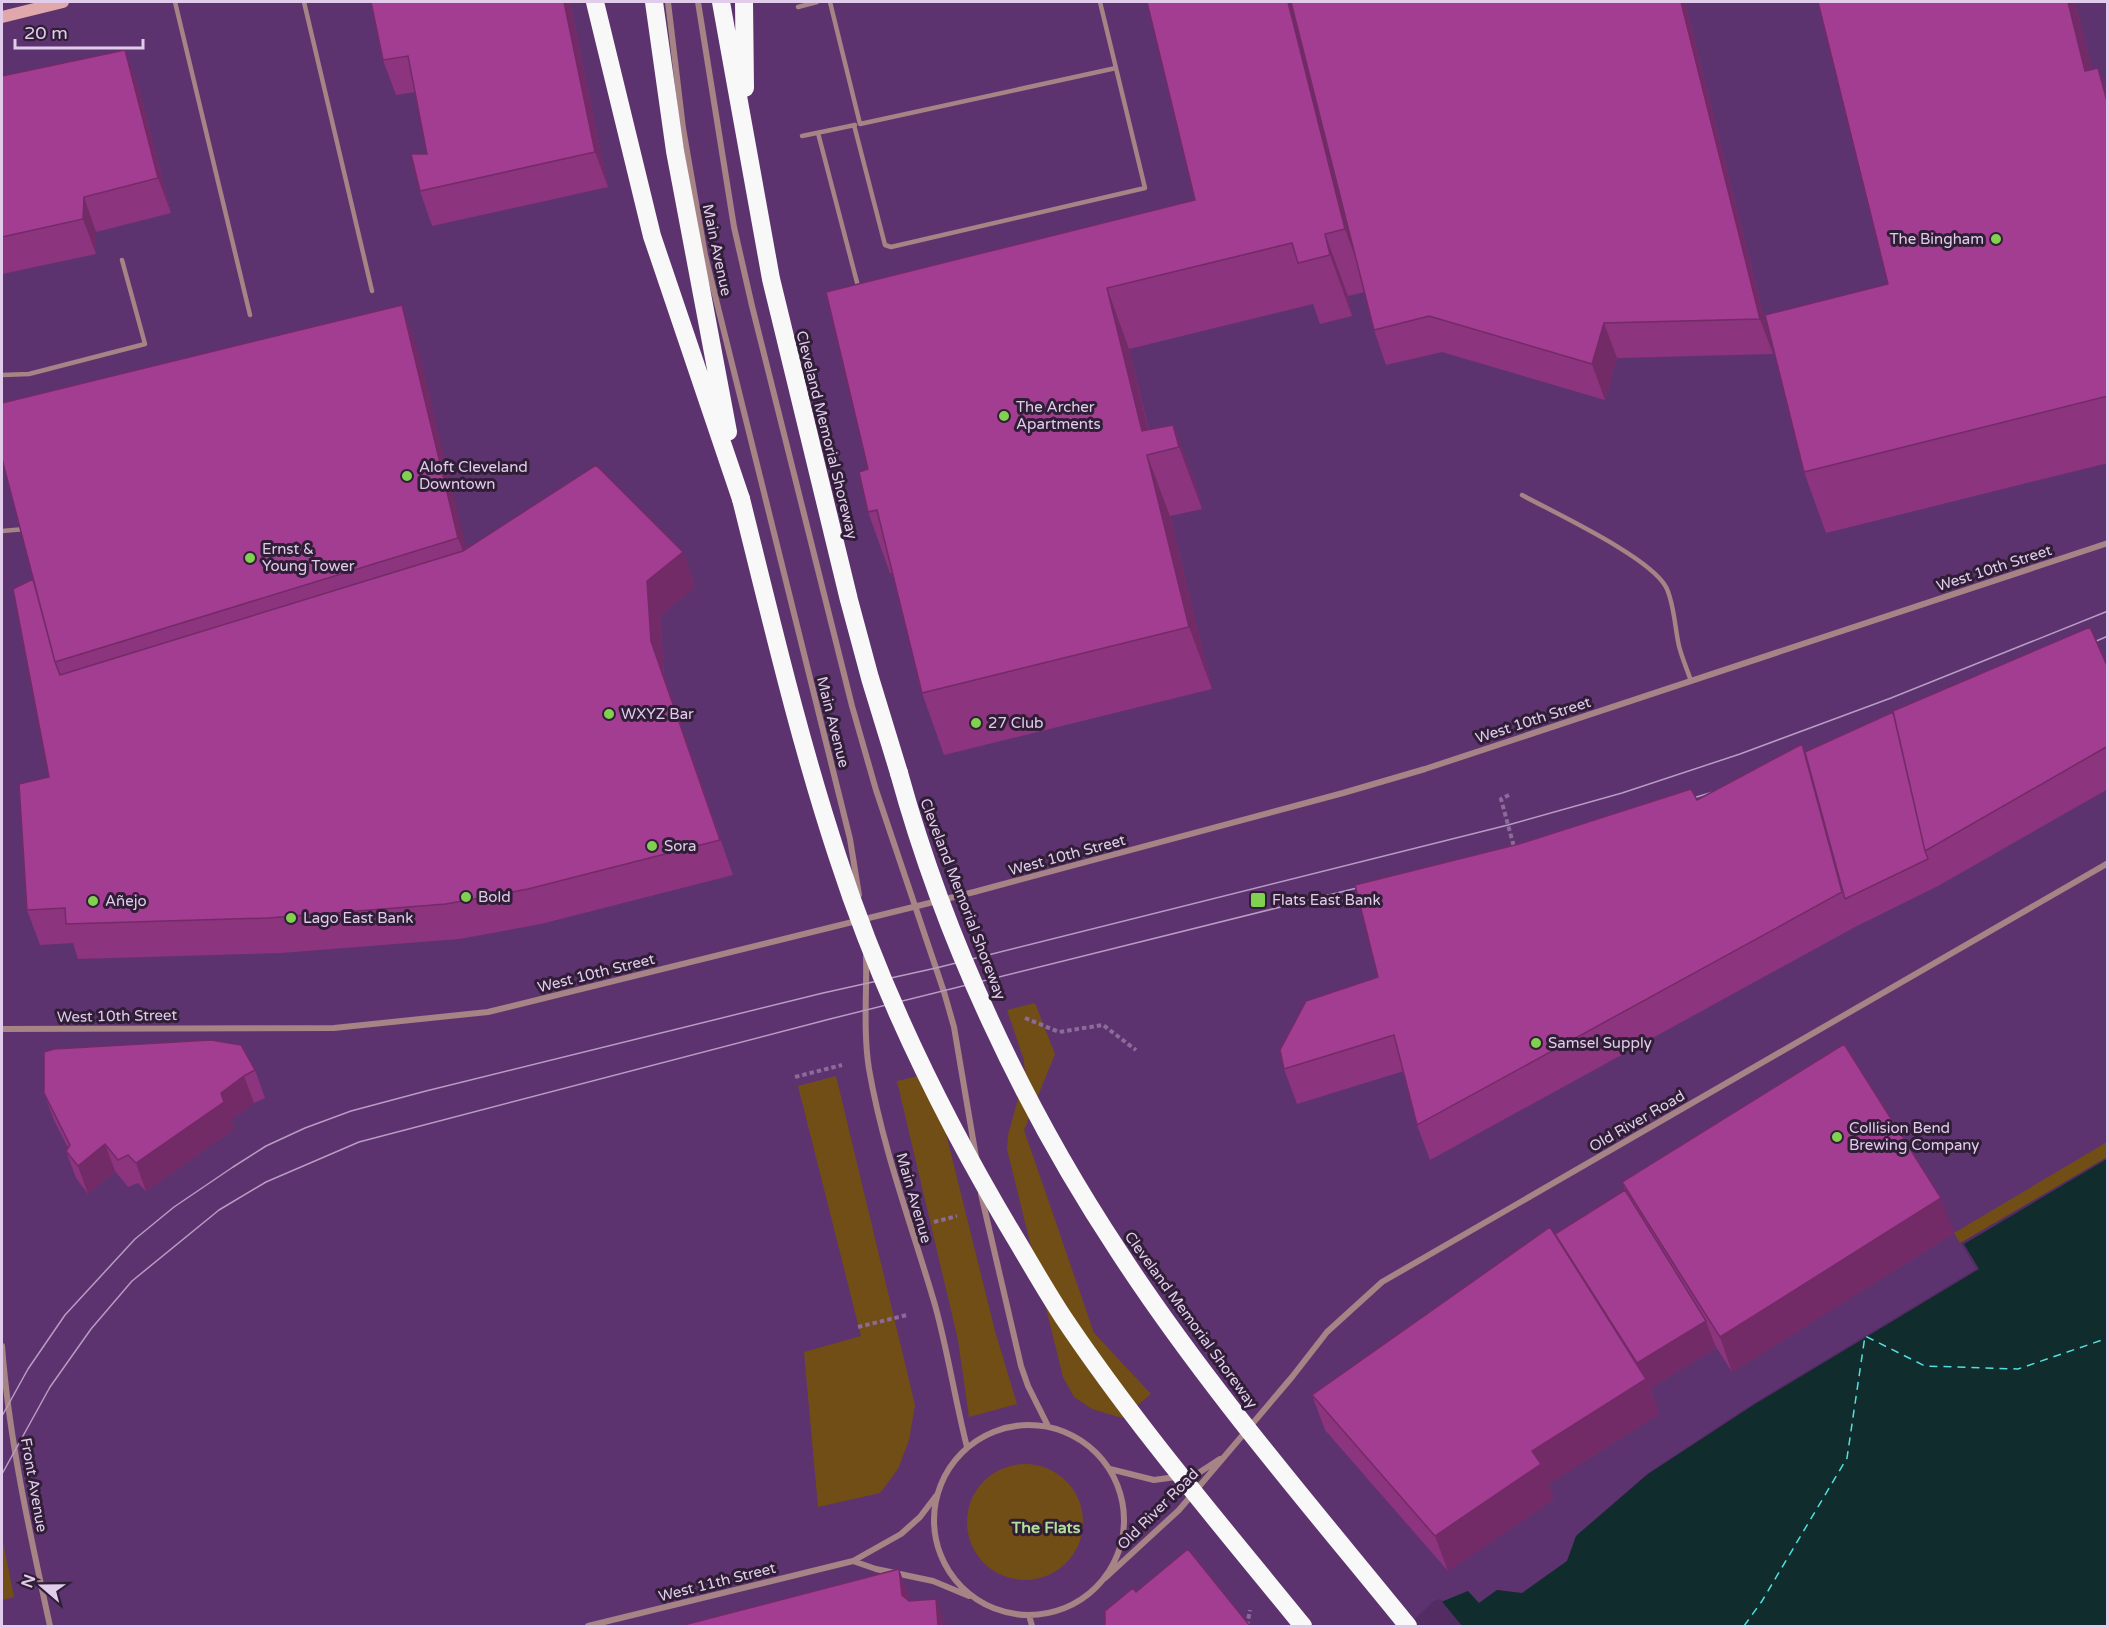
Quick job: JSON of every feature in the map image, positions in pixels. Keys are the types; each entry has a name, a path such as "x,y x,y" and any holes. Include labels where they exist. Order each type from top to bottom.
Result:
{"highway":[{"path":"595,2 652,236 741,499"},
{"path":"654,2 675,151 741,499 796,720 838,859 891,994 920,1061 981,1182 1062,1315 1114,1389 1303,1626"},
{"name":"Cleveland Memorial Shoreway","path":"721,2 771,279 812,454 870,678 914,827 984,1006 1039,1119 1078,1188 1118,1251 1204,1372 1408,1626"},
{"path":"744,2 746,141"}],"street":[{"path":"2,17 63,2"},
{"name":"Main Avenue","path":"668,2 683,128 705,255 847,828 864,920 866,1042 881,1126 934,1304 967,1447"},
{"name":"Main Avenue","path":"698,2 734,227 749,294 852,706 876,790 954,1027 984,1210 1021,1366 1028,1386 1048,1426"},
{"name":"West 10th Street","path":"2,1029 334,1028 488,1012 915,908 1354,790 1425,769 2108,543"},
{"name":"Old River Road","path":"1105,1578 1179,1510 1327,1332 1382,1282 2108,863"},
{"name":"Front Avenue","path":"2,1346 5,1388 27,1521 50,1626"},
{"path":"853,1561 876,1569 933,1581 1000,1611 1029,1615 1058,1611 1084,1598 1105,1578 1119,1551 1125,1522 1121,1493 1110,1469 1094,1449 1072,1434 1048,1426 1020,1424 992,1432 967,1447 949,1468 937,1494 933,1523 939,1551 953,1578 974,1598"},
{"name":"Old River Road","path":"1110,1469 1154,1480 1197,1474 1226,1456"},
{"name":"West 11th Street","path":"588,1626 853,1561 901,1534 920,1517 937,1494"},
{"path":"1029,1615 1032,1626"}],"lane":[{"path":"175,2 250,315"},
{"path":"304,2 372,291"},
{"path":"798,7 817,2"},
{"path":"830,2 860,124"},
{"path":"854,125 885,245 891,247 1145,188 1100,2"},
{"path":"802,136 1116,69"},
{"path":"818,133 862,302"},
{"path":"2,375 29,374 145,344 122,260"},
{"path":"1522,495 1618,547 1648,567 1661,579 1667,589 1680,648 1692,681"},
{"path":"2,531 25,529"}],"path":[{"path":"1509,795 1501,799 1515,849"},
{"path":"1018,1014 1059,1032 1103,1025 1136,1050"},
{"path":"795,1077 842,1065"},
{"path":"931,1222 957,1216"},
{"path":"858,1327 907,1316"}],"shaded area":[{"path":"2,2 2107,2 2107,1157 1961,1243 1976,1269 1754,1403 1648,1473 1578,1534 1567,1561 1522,1594 1497,1590 1479,1603 1410,1626 2,1626"},
{"path":"1035,1003 1055,1054 1024,1130 1094,1333 1151,1394 1122,1418 1092,1409 1074,1397 1063,1377 1007,1149 1008,1135 1025,1074 1024,1060 1007,1010"},
{"path":"931,1073 995,1331 1017,1404 969,1417 958,1340 897,1081"},
{"path":"836,1076 915,1405 909,1440 898,1469 880,1493 818,1507 804,1352 861,1336 798,1086"},
{"path":"2107,1142 2107,1157 1960,1243 1954,1233"},
{"path":"2107,1159 2107,1626 1410,1626 1436,1604 1468,1591 1479,1603 1497,1590 1522,1593 1567,1561 1576,1536 1648,1474 1755,1404 1979,1269 1964,1244"},
{"path":"1025,1464 1047,1468 1066,1481 1079,1500 1083,1522 1079,1544 1066,1563 1047,1576 1025,1580 1003,1576 984,1563 971,1544 967,1522 971,1500 984,1481 1003,1468"},
{"path":"2,1537 14,1597 2,1600"}],"pier":[{"path":"1440,1599 1462,1626 1407,1626 1434,1601"}],"building":[{"path":"371,2 564,2 595,152 420,191 411,154 427,154 408,56 383,60"},
{"name":"The Archer Apartments","path":"1147,2 1288,2 1345,229 1325,234 1330,255 1298,263 1292,243 1107,288 1142,431 1173,425 1179,447 1147,455 1189,627 922,693 877,510 868,512 859,472 868,469 826,292 1195,200"},
{"path":"1291,2 1681,2 1760,319 1604,323 1592,364 1429,316 1374,330"},
{"name":"The Bingham","path":"1818,2 2068,2 2085,71 2098,68 2108,105 2108,396 1804,472 1765,315 1888,284"},
{"path":"125,50 158,178 84,197 83,219 2,237 2,76"},
{"name":"Ernst & Young Tower","path":"402,305 458,538 55,662 2,459 2,403"},
{"path":"596,465 683,552 647,581 651,641 720,840 528,889 446,904 268,918 66,924 65,908 27,910 19,784 49,777 13,589 33,579 60,675 463,551"},
{"path":"2090,627 2108,668 2108,746 1925,851 1893,711"},
{"path":"1893,712 1928,859 1845,899 1805,752"},
{"path":"1802,744 1842,892 1417,1125 1394,1035 1284,1069 1280,1050 1306,1001 1378,977 1355,885 1519,844 1691,789 1697,800"},
{"path":"211,1040 241,1045 255,1070 221,1093 224,1102 136,1163 128,1155 118,1160 105,1144 78,1166 66,1151 70,1145 44,1093 44,1052 54,1049"},
{"path":"1844,1044 1941,1198 1720,1337 1622,1182"},
{"path":"1625,1190 1706,1321 1637,1363 1555,1234"},
{"path":"1550,1227 1646,1379 1532,1451 1541,1464 1435,1536 1312,1395"},
{"path":"1188,1549 1250,1626 1105,1626 1105,1611 1133,1588 1136,1592"},
{"path":"899,1569 902,1595 909,1601 936,1599 938,1626 680,1626"}],"ferry route":[{"path":"1744,1626 1762,1601 1847,1458 1865,1336 1925,1366 2018,1369 2108,1338"}],"tram line":[{"path":"2,1416 28,1369 65,1315 135,1239 174,1207 233,1167 266,1146 305,1128 351,1111 426,1091 823,993 936,968 1508,825 1622,793 1740,754 1891,698 2108,611"},
{"path":"2080,648 2108,636"},
{"path":"1680,802 1723,789"},
{"path":"2,1474 50,1387 91,1329 132,1281 219,1210 266,1182 359,1142 830,1019 1373,884"}],"place":[{"name":"The Bingham","path":"1996,239"},
{"name":"The Archer Apartments","path":"1004,416"},
{"name":"Aloft Cleveland Downtown","path":"407,476"},
{"name":"Ernst & Young Tower","path":"250,558"},
{"name":"WXYZ Bar","path":"609,714"},
{"name":"27 Club","path":"976,723"},
{"name":"Sora","path":"652,846"},
{"name":"Bold","path":"466,897"},
{"name":"Flats East Bank","path":"1258,900"},
{"name":"Añejo","path":"93,901"},
{"name":"Lago East Bank","path":"291,918"},
{"name":"Samsel Supply","path":"1536,1043"},
{"name":"Collision Bend Brewing Company","path":"1837,1137"}],"district":[{"name":"The Flats","path":"1046,1528"}]}
